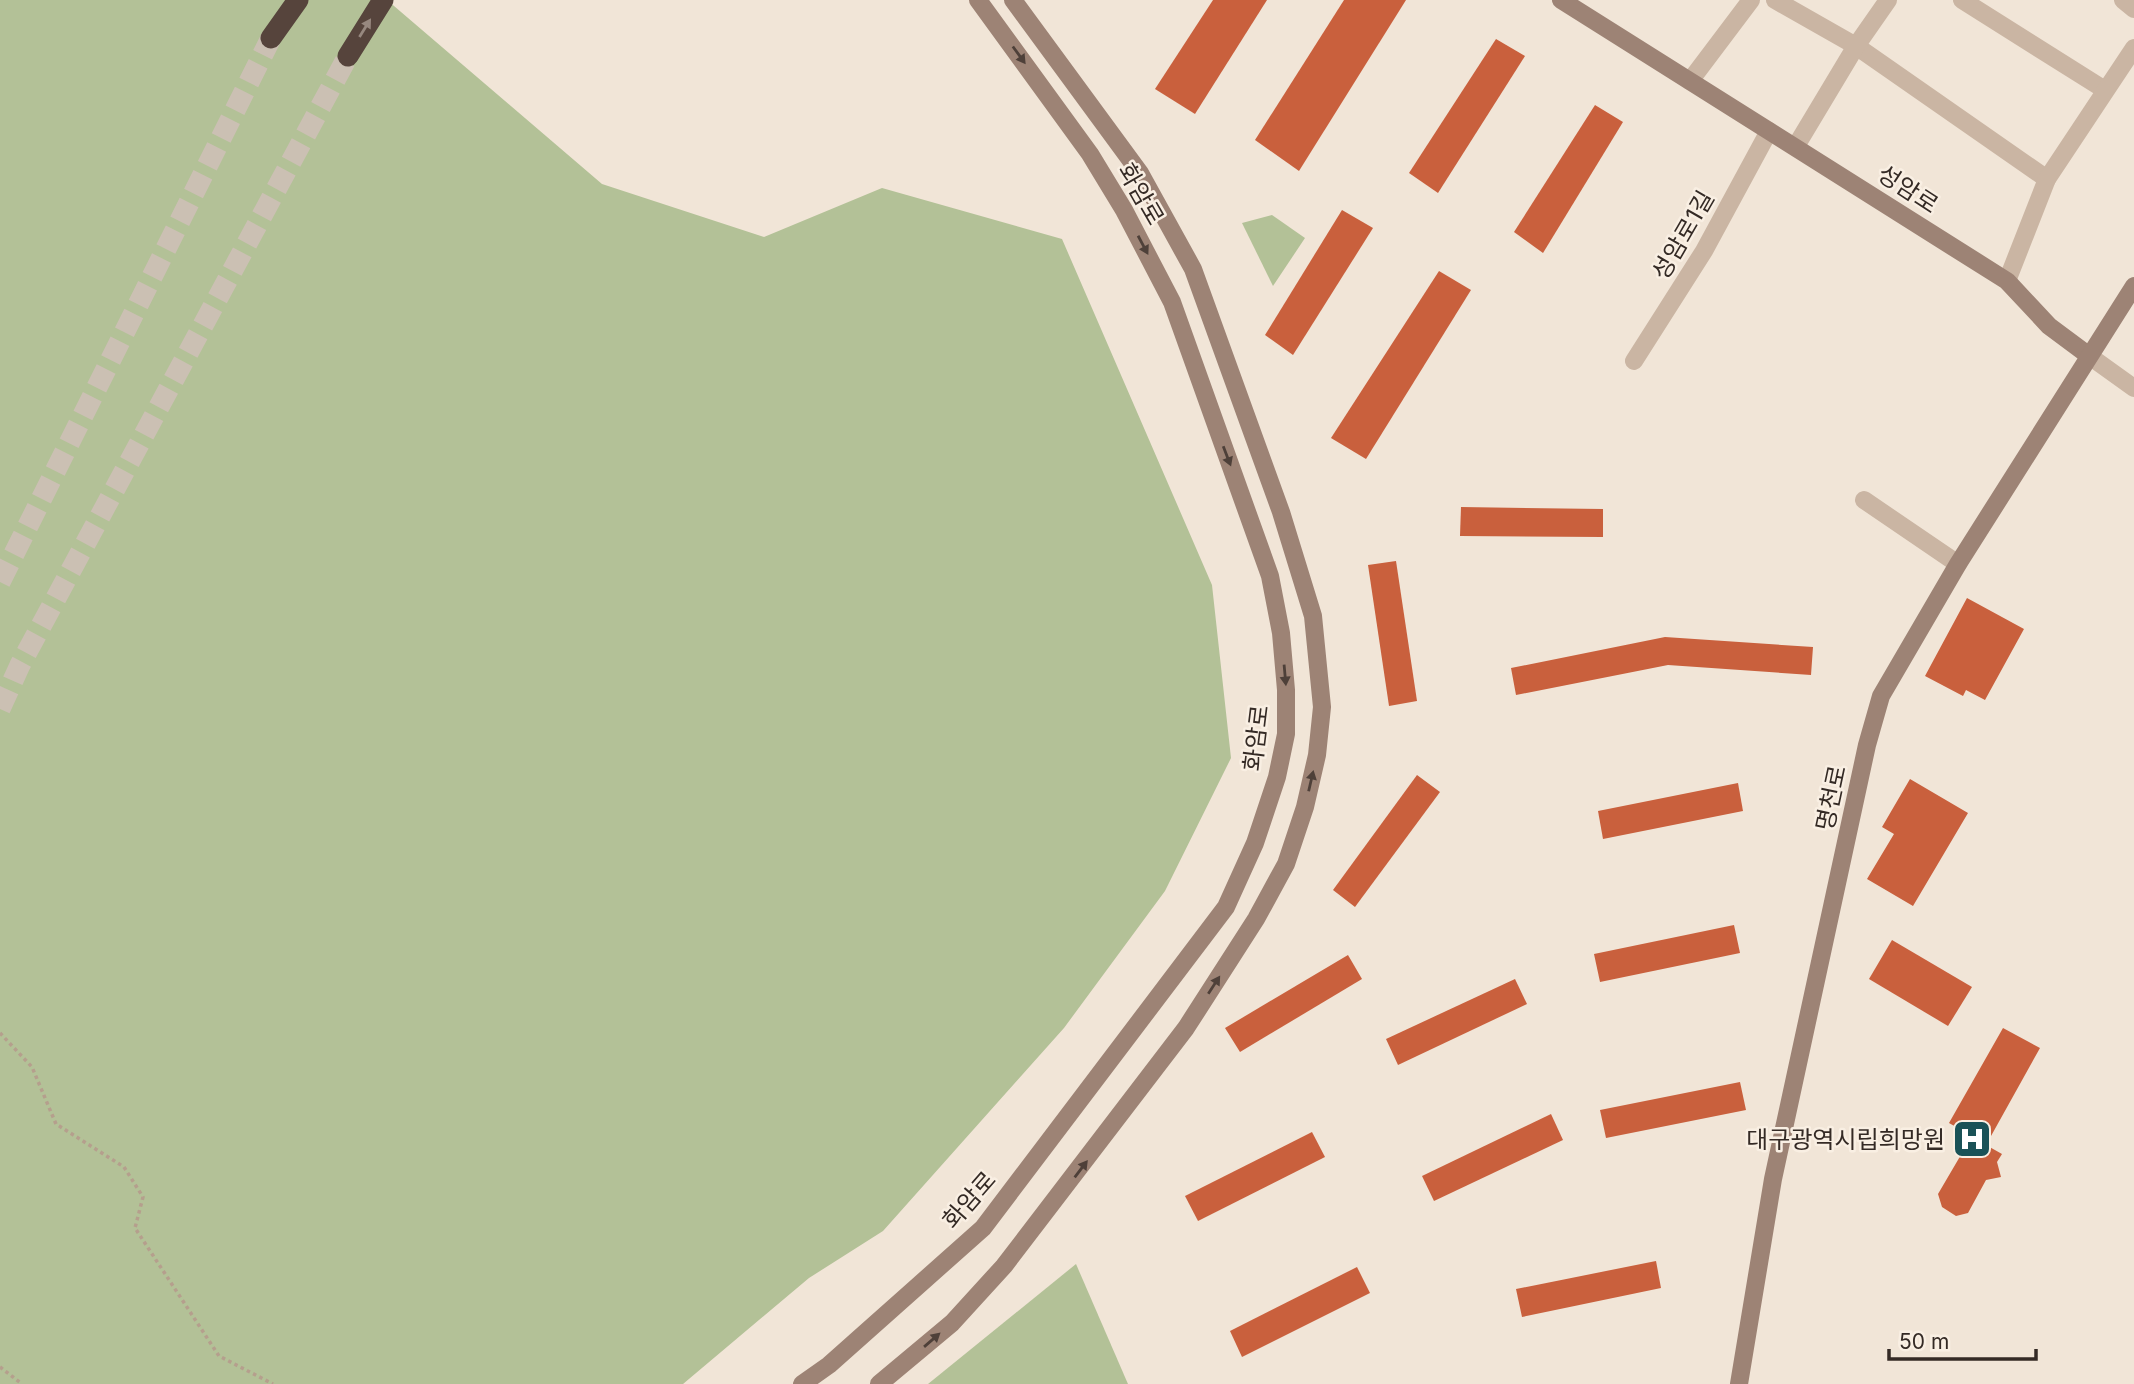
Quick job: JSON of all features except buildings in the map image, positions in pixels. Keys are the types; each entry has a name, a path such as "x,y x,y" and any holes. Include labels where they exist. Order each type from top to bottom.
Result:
{"highway":[{"path":"271,38 298,0"},
{"path":"348,56 383,0"}],"main road":[{"name":"화암로","path":"802,1384 829,1365 983,1228 1226,907 1260,830 1277,777 1286,734 1286,690 1281,633 1270,576 1172,302 1124,210 1090,154 978,0"},
{"name":"화암로","path":"879,1384 951,1323 1004,1266 1186,1028 1256,919 1286,864 1305,807 1319,743 1322,707 1312,616 1281,512 1193,269 1140,173 1013,0"},
{"name":"성암로","path":"1560,0 2007,281 2049,326 2088,355"},
{"name":"명천로","path":"1739,1384 1773,1179 1867,746 1881,696 1958,564 2134,286"}],"street":[{"path":"1690,81 1751,0"},
{"path":"1775,0 1856,46 2047,179"},
{"path":"1796,146 1856,46 1888,0"},
{"path":"1962,0 2105,90"},
{"path":"2123,0 2134,9"},
{"path":"2007,281 2047,179 2134,48"},
{"name":"성암로1길","path":"1634,361 1704,251 1769,131"},
{"path":"2088,355 2134,388"},
{"path":"1864,500 1958,564"}],"path":[{"path":"0,1033 32,1068 56,1124 124,1167 143,1198 135,1228 219,1356 274,1384"},
{"path":"0,1367 22,1384"}],"green space":[{"path":"0,0 387,0 602,184 764,237 882,188 1062,239 1212,585 1231,758 1165,891 1064,1028 883,1231 809,1278 683,1384 0,1384"},
{"path":"1272,215 1305,238 1273,286 1242,223"},
{"path":"1076,1264 1128,1384 928,1384"}],"tunnel":[{"path":"0,582 271,38"},
{"path":"0,709 20,665 348,56"}],"place":[{"name":"대구광역시립희망원","path":"1972,1139"}]}
